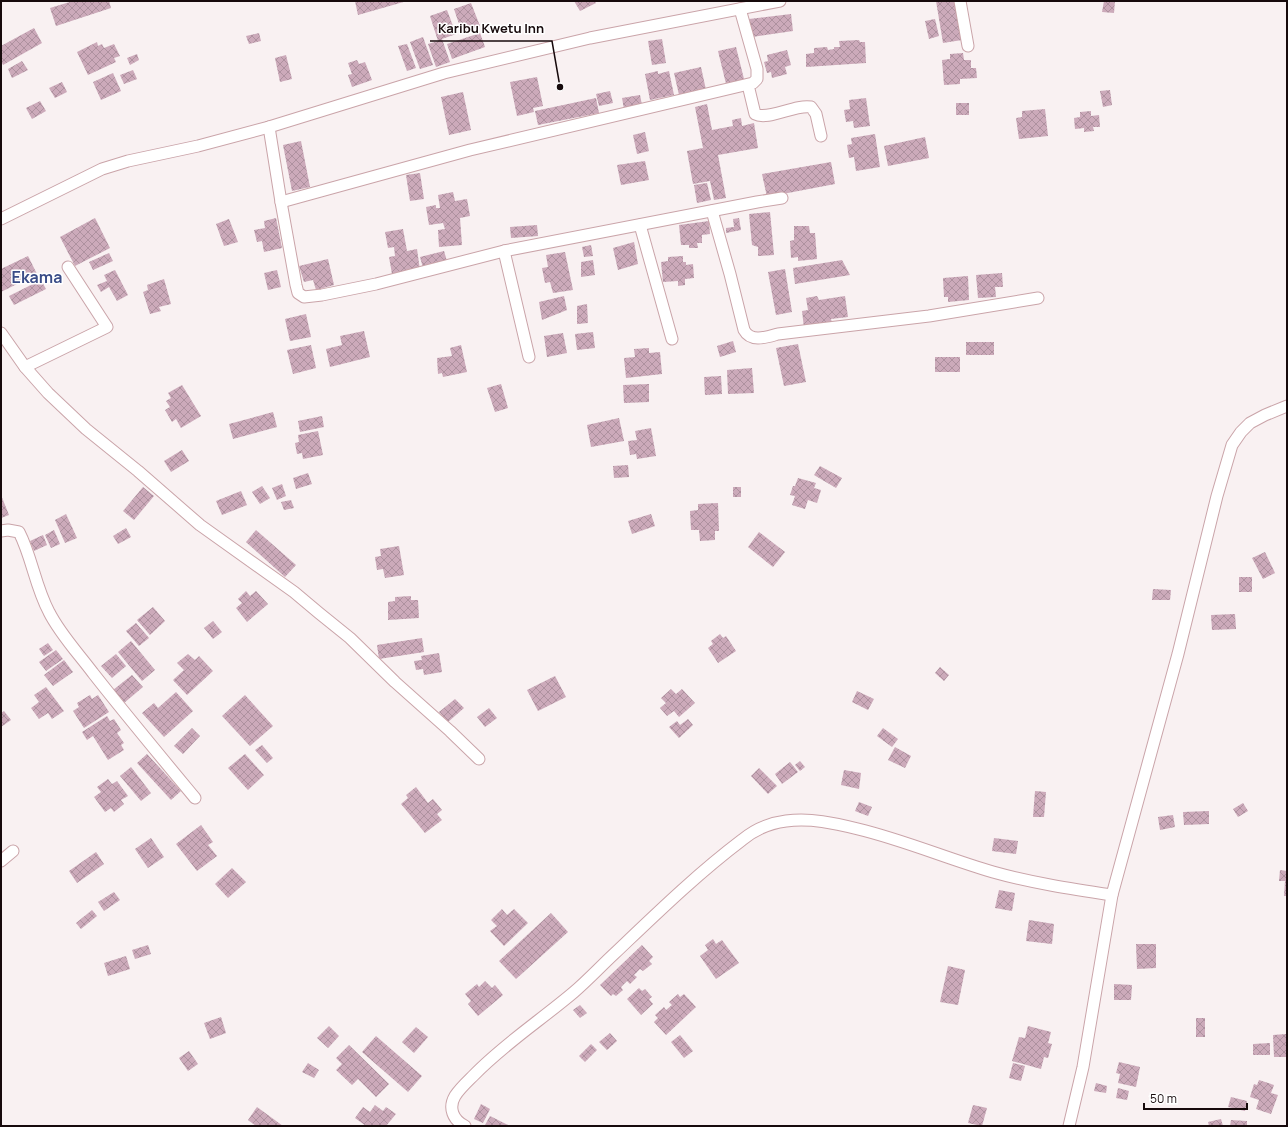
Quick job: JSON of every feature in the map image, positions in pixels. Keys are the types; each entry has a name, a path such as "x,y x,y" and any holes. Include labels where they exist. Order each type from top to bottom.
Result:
{"street":[{"path":"1,219 102,169 128,161 198,146 269,127 444,72 590,38 780,1"},
{"path":"960,1 968,46"},
{"path":"281,202 470,150 748,85 756,81 757,69 740,9"},
{"path":"748,85 755,114 763,116 801,107 811,107 816,114 821,136"},
{"path":"269,127 296,285 298,293 304,297 322,295 376,284 504,251 782,198"},
{"path":"712,211 744,330 752,338 929,316 1038,298"},
{"path":"640,225 672,338"},
{"path":"504,251 528,357"},
{"path":"26,368 107,327 68,267"},
{"path":"1,333 26,368 48,393 67,411 200,525 294,592 350,638 395,682 479,759"},
{"path":"1069,1126 1083,1067 1112,895 1178,654 1216,496 1232,445 1241,432 1250,423 1287,406"},
{"path":"1,531 13,530 19,532 25,543 37,584 52,617 110,694 195,798"},
{"path":"465,1126 456,1119 452,1105 459,1090 484,1065 575,991 697,878 743,838 763,827 784,821 806,820 833,823 884,836 968,864 1020,879 1112,895"},
{"path":"1,860 13,851"}],"building":[{"path":"73,1 109,1 111,8 56,26 50,8"},
{"path":"355,1 407,1 358,15"},
{"path":"574,1 595,1 596,3 580,11"},
{"path":"936,1 955,1 962,40 943,43"},
{"path":"1104,1 1115,1 1114,13 1102,12"},
{"path":"471,3 480,26 462,33 454,9"},
{"path":"447,10 456,34 442,39 450,62 436,67 428,44 438,41 430,16"},
{"path":"791,14 793,31 752,37 749,19"},
{"path":"935,19 939,36 929,39 925,21"},
{"path":"34,28 42,43 3,65 1,61 1,46"},
{"path":"259,33 261,41 249,44 246,36"},
{"path":"480,33 485,47 452,59 447,44"},
{"path":"423,37 433,65 420,69 410,42"},
{"path":"662,39 666,63 652,65 648,41"},
{"path":"859,40 860,42 865,42 866,63 806,67 806,54 814,53 814,48 827,47 828,50 834,49 834,47 840,47 839,41"},
{"path":"97,42 98,46 102,44 104,48 114,44 120,56 114,58 116,62 88,75 77,52"},
{"path":"407,44 416,68 407,71 398,46"},
{"path":"736,47 745,83 727,88 718,51"},
{"path":"787,50 791,65 785,67 787,74 772,78 771,72 767,73 764,62 768,61 767,55"},
{"path":"963,53 964,60 971,60 971,68 976,68 977,78 960,79 960,84 944,85 942,60 950,59 950,54"},
{"path":"137,54 139,60 130,65 127,58"},
{"path":"286,55 292,79 280,82 275,58"},
{"path":"357,60 359,64 365,62 372,80 352,87 348,75 352,74 348,63"},
{"path":"22,61 28,70 12,78 8,69"},
{"path":"701,67 706,90 679,95 674,73"},
{"path":"133,70 137,79 124,84 120,75"},
{"path":"658,71 658,74 669,71 674,95 650,100 645,74"},
{"path":"113,73 121,91 101,100 93,82"},
{"path":"537,77 543,106 533,108 534,112 517,116 510,82"},
{"path":"62,82 67,92 55,98 49,88"},
{"path":"1110,90 1112,105 1103,107 1100,91"},
{"path":"610,91 613,103 599,106 596,94"},
{"path":"463,92 471,130 449,135 441,97"},
{"path":"640,95 642,105 624,109 622,98"},
{"path":"596,98 599,113 538,125 535,111"},
{"path":"866,98 870,126 854,128 853,121 846,122 844,110 850,109 849,100"},
{"path":"40,101 46,111 32,119 26,108"},
{"path":"956,103 969,103 969,115 956,115"},
{"path":"707,104 712,130 733,126 732,120 741,118 742,126 754,123 758,148 718,155 726,198 714,200 710,181 693,184 687,151 703,148 695,107"},
{"path":"1045,109 1048,136 1019,139 1016,118 1022,117 1022,111"},
{"path":"1091,111 1091,116 1099,115 1100,127 1093,127 1094,131 1084,132 1084,128 1075,129 1074,118 1080,117 1080,112"},
{"path":"645,132 649,151 637,154 633,135"},
{"path":"875,134 880,167 856,171 854,157 849,158 847,145 852,144 851,138"},
{"path":"925,137 929,158 888,166 884,146"},
{"path":"301,141 310,187 292,191 283,145"},
{"path":"645,161 649,180 621,185 617,165"},
{"path":"831,162 835,184 767,197 762,174"},
{"path":"420,173 424,199 410,201 406,175"},
{"path":"707,183 711,200 697,203 694,185"},
{"path":"453,192 455,201 467,199 470,216 460,218 462,245 439,247 438,230 445,229 443,223 429,225 426,207 436,205 436,208 440,208 438,195"},
{"path":"770,212 774,255 758,256 758,247 752,245 749,214"},
{"path":"95,218 110,248 75,266 60,237"},
{"path":"276,218 282,248 264,252 262,241 257,242 254,230 265,228 264,221"},
{"path":"739,218 741,230 726,233 726,228 734,227 733,219"},
{"path":"229,219 238,242 224,246 216,224"},
{"path":"709,221 710,234 702,235 702,243 697,243 698,248 689,248 689,245 681,245 679,225"},
{"path":"537,225 538,236 511,238 510,227"},
{"path":"794,226 809,226 810,233 815,233 817,259 798,261 798,257 791,258 790,241 794,240"},
{"path":"403,229 407,251 417,249 420,270 392,274 389,257 395,256 394,247 388,248 385,232"},
{"path":"634,242 638,264 618,270 613,248"},
{"path":"591,245 593,256 584,257 582,247"},
{"path":"444,251 447,261 423,268 420,257"},
{"path":"565,252 573,290 553,293 550,282 545,283 542,268 548,267 546,255"},
{"path":"109,253 113,261 93,270 89,262"},
{"path":"28,256 37,274 1,292 1,269"},
{"path":"683,256 683,262 686,262 686,265 693,264 694,278 685,279 685,285 678,286 678,281 663,282 661,262 668,261 668,257"},
{"path":"328,259 334,285 316,290 313,280 304,282 299,266"},
{"path":"593,260 595,275 581,277 581,262"},
{"path":"842,260 850,275 795,284 793,268"},
{"path":"785,269 792,312 776,315 768,272"},
{"path":"115,270 128,295 117,301 109,287 101,292 97,285 107,281 104,275"},
{"path":"277,270 281,287 268,290 264,273"},
{"path":"1002,273 1003,287 995,287 996,297 978,298 976,275"},
{"path":"968,276 969,300 948,302 948,297 944,297 943,278"},
{"path":"164,279 171,304 159,307 161,311 150,314 143,292 148,290 147,285"},
{"path":"41,280 46,289 14,305 9,296"},
{"path":"564,296 567,310 542,320 539,302"},
{"path":"817,296 819,300 845,296 848,317 831,319 832,324 804,328 802,311 808,310 806,298"},
{"path":"587,304 588,323 577,324 577,306"},
{"path":"306,314 311,337 290,341 285,319"},
{"path":"364,331 370,357 330,367 326,349 342,345 340,336"},
{"path":"593,332 595,348 577,350 575,334"},
{"path":"563,333 567,353 547,357 544,336"},
{"path":"733,341 736,352 720,357 717,346"},
{"path":"966,342 994,342 994,355 966,355"},
{"path":"798,344 806,382 784,386 776,348"},
{"path":"311,345 316,368 293,374 287,350"},
{"path":"461,345 467,372 443,377 442,373 438,374 437,358 452,356 450,348"},
{"path":"649,348 649,353 660,352 662,374 626,378 624,358 635,357 634,349"},
{"path":"935,357 960,357 960,372 935,372"},
{"path":"752,368 754,393 728,394 727,370"},
{"path":"721,376 722,394 705,395 704,377"},
{"path":"501,384 508,408 495,412 487,388"},
{"path":"649,384 649,402 624,403 623,385"},
{"path":"182,385 201,416 181,428 176,419 172,422 165,410 170,407 166,401 171,398 168,393"},
{"path":"273,412 277,427 233,439 229,424"},
{"path":"322,416 324,427 300,432 298,421"},
{"path":"619,418 624,441 591,447 587,425"},
{"path":"651,428 656,456 637,459 636,454 630,455 628,441 637,440 635,431"},
{"path":"318,431 323,455 303,459 302,453 297,454 295,443 299,442 298,435"},
{"path":"182,450 189,461 171,472 164,461"},
{"path":"628,465 629,477 614,478 613,466"},
{"path":"820,466 842,478 836,488 814,475"},
{"path":"308,473 312,484 296,489 293,478"},
{"path":"798,478 816,483 814,488 821,490 817,503 808,500 805,509 792,505 795,496 790,495"},
{"path":"282,484 286,496 277,500 272,488"},
{"path":"262,486 270,498 260,504 252,492"},
{"path":"143,487 154,496 134,520 123,511"},
{"path":"733,487 741,487 741,497 733,497"},
{"path":"241,491 247,505 222,515 216,501"},
{"path":"1,495 9,515 1,518"},
{"path":"291,500 294,508 284,510 281,502"},
{"path":"718,503 719,531 715,531 715,540 700,541 699,530 691,530 690,511 698,510 698,504"},
{"path":"66,514 77,538 65,543 55,520"},
{"path":"651,514 655,526 632,534 628,521"},
{"path":"126,528 131,537 118,544 113,536"},
{"path":"54,530 60,544 51,548 45,535"},
{"path":"256,530 296,565 285,577 246,542"},
{"path":"759,532 785,552 773,567 748,547"},
{"path":"43,535 47,545 34,551 30,541"},
{"path":"399,546 404,575 385,578 383,569 377,570 375,557 381,556 380,549"},
{"path":"1265,552 1275,573 1263,579 1252,558"},
{"path":"1239,577 1252,577 1252,592 1239,592"},
{"path":"1153,589 1171,590 1170,600 1152,600"},
{"path":"246,591 250,596 256,591 268,604 247,622 236,608 242,603 238,599"},
{"path":"411,596 411,600 418,600 419,618 388,620 388,602 395,601 395,597"},
{"path":"153,607 165,621 150,635 137,620"},
{"path":"1235,614 1236,629 1212,630 1211,615"},
{"path":"213,621 222,632 213,639 204,628"},
{"path":"136,623 149,638 139,646 126,631"},
{"path":"720,634 723,638 726,636 736,651 718,663 708,648 713,644 711,641"},
{"path":"422,638 424,652 379,659 377,645"},
{"path":"131,641 155,670 142,681 118,652"},
{"path":"48,643 53,650 44,656 39,649"},
{"path":"56,650 63,659 46,671 39,662"},
{"path":"439,653 442,672 424,675 423,669 416,670 414,661 422,660 421,656"},
{"path":"116,654 126,666 112,678 101,666"},
{"path":"188,654 195,660 199,656 213,671 187,695 173,680 184,670 177,663"},
{"path":"64,660 73,672 53,686 44,675"},
{"path":"940,667 949,675 944,681 935,673"},
{"path":"132,675 143,687 124,703 113,690"},
{"path":"555,676 566,697 538,711 527,690"},
{"path":"46,687 64,711 52,719 48,713 39,719 31,708 39,702 34,695"},
{"path":"671,689 676,694 682,689 695,703 679,717 674,711 667,716 660,708 666,703 661,698"},
{"path":"857,691 874,699 868,710 852,702"},
{"path":"176,692 193,711 164,737 142,713 154,703 158,708"},
{"path":"90,695 92,699 98,695 109,712 84,728 73,711 79,707 77,703"},
{"path":"245,695 273,726 250,746 222,716"},
{"path":"455,699 464,708 448,722 439,712"},
{"path":"489,708 497,718 485,727 477,717"},
{"path":"4,711 11,720 1,727 1,713"},
{"path":"107,716 110,721 114,719 121,730 117,733 124,743 121,745 124,750 108,760 93,736 87,740 82,732"},
{"path":"688,719 693,725 679,738 669,727 677,721 680,725"},
{"path":"192,728 200,736 183,754 174,746"},
{"path":"883,728 898,739 892,747 877,736"},
{"path":"262,745 273,758 267,763 255,750"},
{"path":"895,747 911,756 905,768 888,760"},
{"path":"147,754 181,791 171,800 137,763"},
{"path":"245,754 264,775 248,790 228,768"},
{"path":"800,761 805,767 800,771 795,765"},
{"path":"790,762 798,772 782,784 775,774"},
{"path":"131,767 151,793 141,801 120,776"},
{"path":"759,768 777,786 768,794 751,776"},
{"path":"844,770 861,773 859,789 841,785"},
{"path":"108,779 112,784 117,781 128,796 121,800 124,804 114,812 111,808 105,812 94,797 101,792 97,787"},
{"path":"416,787 428,803 433,799 442,810 437,814 442,820 425,833 401,804 408,798 406,795"},
{"path":"1035,791 1046,792 1044,817 1033,817"},
{"path":"859,802 872,807 868,816 855,811"},
{"path":"1243,803 1248,811 1238,817 1233,809"},
{"path":"1209,811 1209,824 1184,825 1183,812"},
{"path":"1173,815 1175,827 1160,830 1158,817"},
{"path":"201,825 213,842 208,845 217,856 197,871 176,844"},
{"path":"151,838 164,857 148,868 135,849"},
{"path":"994,838 1018,841 1016,854 992,851"},
{"path":"96,852 104,864 77,883 69,871"},
{"path":"232,868 246,882 228,898 215,884"},
{"path":"1280,870 1287,871 1287,896 1284,896 1285,881 1279,881"},
{"path":"999,890 1015,893 1012,911 995,908"},
{"path":"114,892 120,900 104,911 98,902"},
{"path":"502,909 507,915 514,909 528,923 504,946 490,931 497,926 491,920"},
{"path":"92,910 97,916 81,929 76,923"},
{"path":"551,913 568,932 516,979 499,961"},
{"path":"1029,920 1054,924 1052,944 1026,941"},
{"path":"713,939 716,944 722,940 739,963 716,979 700,956 708,950 705,945"},
{"path":"1136,944 1156,944 1156,968 1137,969"},
{"path":"148,945 151,954 135,959 132,950"},
{"path":"642,945 653,957 649,961 652,964 643,971 640,969 634,975 637,977 630,984 627,981 621,987 623,990 616,996 613,994 611,996 600,985"},
{"path":"126,956 130,969 108,976 104,963"},
{"path":"948,966 965,970 958,1005 940,1002"},
{"path":"485,981 492,988 495,985 503,995 478,1016 468,1004 471,1001 465,994 477,984 479,987"},
{"path":"1114,984 1132,985 1131,1000 1114,1000"},
{"path":"639,988 642,991 645,989 652,997 649,999 653,1004 641,1015 627,999"},
{"path":"678,994 680,997 684,994 696,1007 666,1035 654,1022 658,1018 655,1015 664,1007 666,1010 672,1005 669,1002"},
{"path":"580,1005 587,1013 580,1018 573,1010"},
{"path":"221,1017 226,1033 210,1039 204,1023"},
{"path":"1196,1018 1205,1018 1205,1037 1196,1037"},
{"path":"329,1026 339,1036 328,1048 317,1038"},
{"path":"1028,1026 1051,1032 1048,1043 1052,1044 1048,1058 1044,1057 1041,1069 1012,1061 1019,1037 1025,1038"},
{"path":"416,1027 428,1037 414,1053 402,1042"},
{"path":"610,1033 617,1041 607,1050 599,1042"},
{"path":"1286,1034 1287,1057 1274,1057 1273,1035"},
{"path":"680,1035 693,1051 684,1058 671,1042"},
{"path":"376,1036 422,1076 408,1092 362,1052"},
{"path":"1270,1043 1270,1055 1253,1055 1253,1044"},
{"path":"591,1044 597,1050 585,1062 579,1056"},
{"path":"349,1045 389,1084 376,1097 358,1079 352,1085 336,1070 342,1064 336,1058"},
{"path":"189,1051 198,1064 188,1071 179,1058"},
{"path":"1119,1062 1140,1067 1136,1087 1118,1083 1120,1074 1116,1073"},
{"path":"308,1063 319,1070 314,1078 302,1072"},
{"path":"1013,1063 1025,1066 1021,1081 1009,1078"},
{"path":"1259,1080 1274,1085 1271,1093 1278,1095 1271,1114 1256,1109 1259,1100 1250,1097 1254,1084 1257,1085"},
{"path":"1096,1083 1107,1086 1106,1093 1094,1091"},
{"path":"1118,1088 1129,1091 1127,1100 1116,1098"},
{"path":"1231,1097 1247,1101 1245,1111 1228,1107"},
{"path":"481,1104 490,1109 483,1123 474,1119"},
{"path":"375,1105 383,1111 386,1107 396,1114 386,1126 366,1126 355,1118 363,1107 370,1112"},
{"path":"973,1105 987,1108 982,1126 968,1123"},
{"path":"257,1107 283,1126 256,1126 248,1120"},
{"path":"490,1116 510,1126 485,1125"},
{"path":"1221,1119 1223,1126 1209,1126 1208,1122"},
{"path":"1231,1120 1247,1121 1247,1126 1230,1126"}],"place":[{"name":"Karibu Kwetu Inn","path":"560,87"}],"district":[{"name":"Ekama","path":"37,277"}]}
